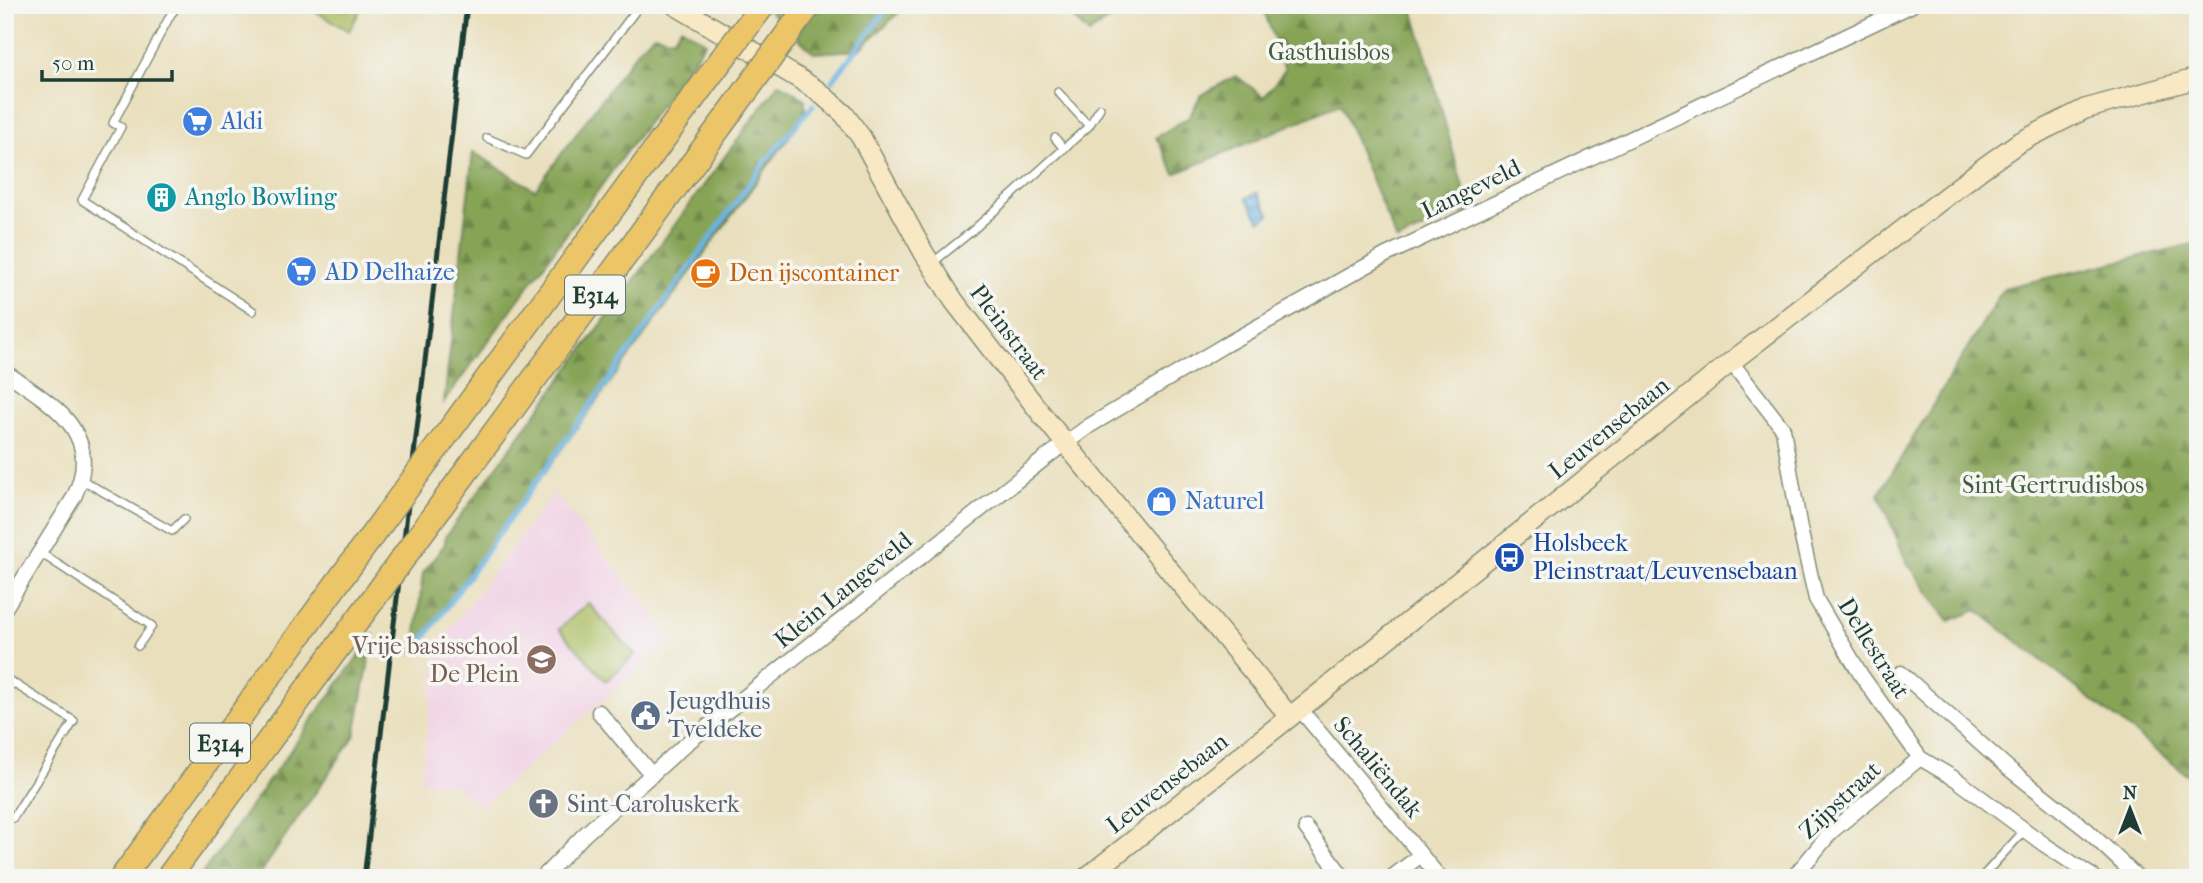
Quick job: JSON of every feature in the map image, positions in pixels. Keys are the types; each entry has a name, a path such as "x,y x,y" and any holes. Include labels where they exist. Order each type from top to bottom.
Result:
{"highway":[{"name":"E314","path":"122,878 763,5"},
{"name":"E314","path":"167,878 803,13"}],"street":[{"name":"Pleinstraat","path":"675,5 798,78 844,114 861,137 954,301 1065,443 1295,713"},
{"name":"Langeveld","path":"1065,443 1223,346 1386,255 1912,5"},
{"name":"Leuvensebaan","path":"1086,878 1731,362 2018,143 2085,109 2198,78"},
{"name":"Dellestraat","path":"1731,362 1783,429 1800,529 1816,599 1861,675 1920,758 1958,780 2095,878"},
{"path":"5,372 52,404 77,432 85,467 75,497 39,552 11,588 5,608"},
{"name":"Klein Langeveld","path":"542,878 584,835 687,743 1065,443"},
{"name":"Dellestraat","path":"1901,673 2008,768 2087,830 2138,878"},
{"path":"599,712 652,775"},
{"name":"Schaliëndak","path":"1295,713 1440,878"},
{"name":"Zijpstraat","path":"1793,878 1832,831 1920,758"},
{"path":"1306,828 1344,878"},
{"name":"Schaliëndak","path":"1391,878 1421,855"}],"lane":[{"path":"179,5 171,14 113,123 121,127 82,200 253,311"},
{"path":"487,138 526,155 640,5"},
{"path":"1058,92 1089,126"},
{"path":"931,264 1089,126 1100,108"},
{"path":"1055,138 1063,149"},
{"path":"82,480 172,531 184,519"},
{"path":"39,552 152,626 138,646"},
{"path":"5,678 75,721 13,818 5,813"},
{"path":"1981,878 2025,830"}],"shaded area":[{"name":"Vrije basisschool De Plein","path":"554,493 673,638 481,807 456,785 421,781 438,645"}],"green space":[{"path":"304,5 316,7 363,5 349,31"},
{"path":"763,5 907,5 859,50 814,53"},
{"path":"1060,5 1128,5 1089,34"},
{"name":"Gasthuisbos","path":"1262,5 1412,5 1469,209 1397,241 1340,104 1175,174 1156,137 1189,117 1201,95 1236,76 1264,97 1285,70"},
{"path":"681,27 706,42 444,402 473,152 535,190 640,47 654,34 673,39"},
{"path":"779,83 805,99 805,109 799,123 414,652 423,573 445,544 445,537"},
{"name":"Sint-Gertrudisbos","path":"2198,243 2198,783 1977,610 1949,621 1906,561 1879,494 2004,288"},
{"path":"588,603 635,655 606,681 559,629"},
{"path":"374,634 355,735 257,878 199,878"}],"water":[{"path":"1257,192 1270,215 1260,221 1246,198"}],"waterway":[{"path":"832,81 890,5"},
{"path":"418,647 764,163 813,105"}],"railway":[{"path":"364,878 467,5"}],"place":[{"name":"Aldi","path":"198,121"},
{"name":"Anglo Bowling","path":"162,197"},
{"name":"AD Delhaize","path":"302,272"},
{"name":"Den ijscontainer","path":"706,273"},
{"name":"Naturel","path":"1162,501"},
{"name":"Holsbeek Pleinstraat/Leuvensebaan","path":"1510,557"},
{"name":"Vrije basisschool De Plein","path":"542,660"},
{"name":"Jeugdhuis Tveldeke","path":"645,715"},
{"name":"Sint-Caroluskerk","path":"544,804"}]}
